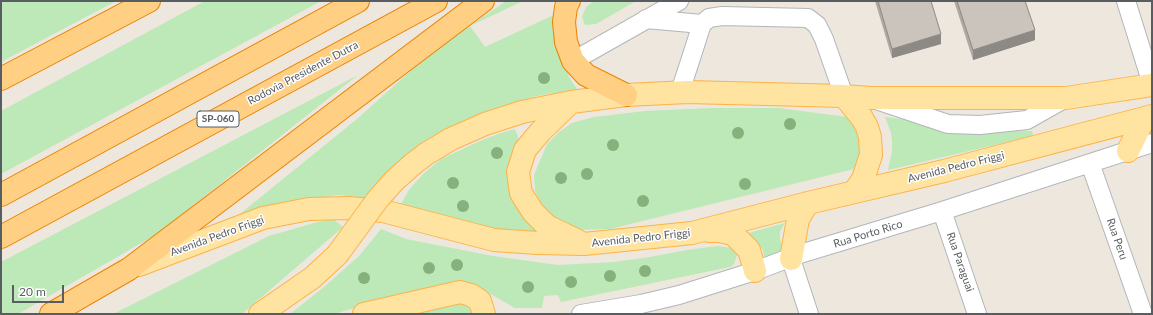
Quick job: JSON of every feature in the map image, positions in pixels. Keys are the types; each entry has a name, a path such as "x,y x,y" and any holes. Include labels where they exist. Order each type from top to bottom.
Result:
{"highway":[{"path":"1,79 149,1"},
{"path":"1,195 358,1"},
{"name":"Rodovia Presidente Dutra","path":"1,237 436,1"},
{"path":"51,314 129,269 483,1"},
{"path":"569,1 566,7 565,29 566,42 573,61 586,75 626,95"}],"main road":[{"path":"260,314 312,278 337,255 378,199 394,181 413,164 426,154 451,139 485,124 522,112 571,102 626,95 680,92 870,98 1066,98 1152,84"},
{"path":"844,96 862,118 868,128 870,137 871,155 863,179 854,192"},
{"path":"571,102 540,132 525,150 518,172 521,193 533,212 547,226 584,244"},
{"name":"Avenida Pedro Friggi","path":"129,269 263,218 309,209 349,208 383,211 494,240 538,243 584,244 692,233 808,203 944,171 1148,118"},
{"path":"1128,151 1148,118"},
{"path":"791,259 798,219 808,203"},
{"path":"692,233 719,231 733,234 749,250 755,271"},
{"path":"364,314 460,292 471,295 480,301 484,314"}],"street":[{"path":"573,61 679,1"},
{"path":"1126,1 1152,84"},
{"path":"680,92 702,24 709,18 722,16 808,18 817,25 824,39 844,96"},
{"path":"646,19 702,24"},
{"name":"Rua Porto Rico","path":"581,314 642,309 679,295 791,259 800,254 942,211 1152,143"},
{"name":"Rua Peru","path":"1090,163 1143,314"},
{"name":"Rua Paraguai","path":"942,211 977,314"},
{"path":"791,259 809,314"}],"green space":[{"path":"1,1 116,1 1,62"},
{"path":"205,1 321,1 1,174 1,111"},
{"path":"506,1 523,1 470,26"},
{"path":"594,1 636,1 596,24 585,25 582,17 586,7"},
{"path":"560,12 561,57 569,77 577,89 537,96 491,109 436,136 378,181 365,198 339,195 313,198 230,222 357,119 423,60 470,26 485,47"},
{"path":"358,75 157,234 18,314 1,314 1,262"},
{"path":"712,108 779,108 847,117 856,126 863,142 863,159 854,169 610,229 575,230 548,216 535,191 534,175 547,144 559,132 572,123 594,117 645,111"},
{"path":"885,117 918,121 946,128 1032,131 1033,136 888,170 892,152 892,141 891,133"},
{"path":"515,129 518,137 528,220 538,233 548,240 397,211 409,190 423,174 441,159 480,141"},
{"path":"332,218 343,227 242,314 113,314 269,236"},
{"path":"785,223 780,231 780,239 782,245 787,251 765,259 763,250 754,240 745,234"},
{"path":"381,229 406,239 493,256 558,265 614,262 718,246 732,248 737,255 734,264 730,267 561,302 558,295 544,296 542,308 515,308 480,288 388,298 334,314 290,314 324,287 360,255"},
{"path":"454,301 467,305 473,314 395,314"}],"building":[{"path":"878,1 931,1 941,34 892,49"},
{"path":"957,1 1025,1 1035,30 973,50"}]}
